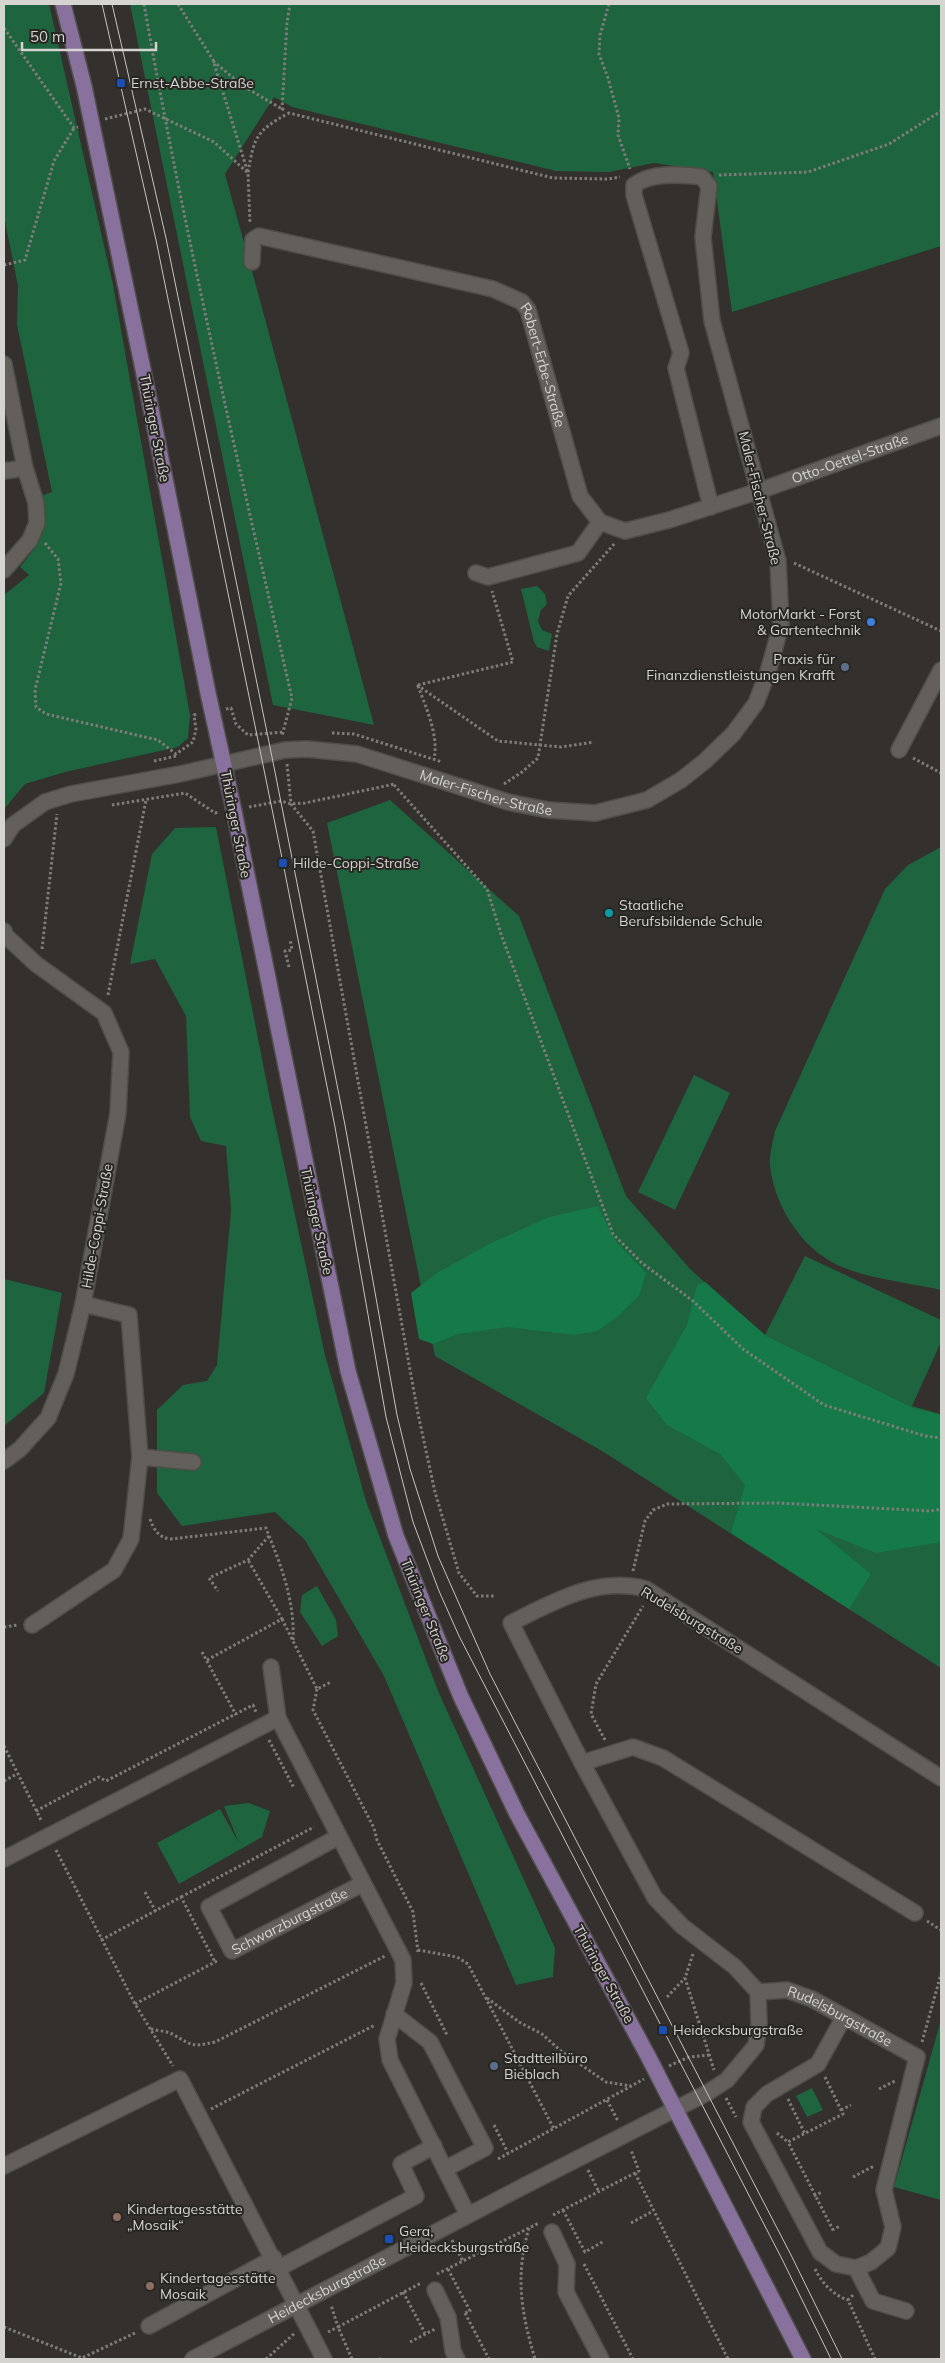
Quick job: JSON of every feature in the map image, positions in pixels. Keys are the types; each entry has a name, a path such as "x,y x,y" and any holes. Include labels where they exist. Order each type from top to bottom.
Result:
{"main road":[{"name":"Thüringer Straße","path":"63,4 92,123 348,1371 396,1536 461,1697 516,1814 657,2072 803,2359"}],"street":[{"name":"Maler-Fischer-Straße","path":"224,763 285,750 308,749 358,754 508,802 548,810 595,813 647,800 681,780 705,762 733,734 756,702 768,672 782,625 778,561 712,321 703,237 709,186 702,177 685,174 633,180"},
{"path":"633,180 634,195 680,353 676,368 711,507"},
{"path":"252,262 253,240 259,236"},
{"name":"Robert-Erbe-Straße","path":"259,236 493,289 522,302 528,310 580,496 600,522"},
{"path":"4,364 25,468 36,503 37,523 30,540 4,570"},
{"name":"Otto-Oettel-Straße","path":"759,491 941,426"},
{"path":"4,471 25,468"},
{"path":"482,575 578,553 600,522 624,531 711,507 759,491"},
{"path":"899,750 941,670"},
{"path":"4,839 13,825 45,802 70,794 180,774 224,763"},
{"path":"4,931 6,936 36,964 104,1013"},
{"name":"Hilde-Coppi-Straße","path":"4,1461 20,1449 48,1418 66,1374 83,1304 118,1113 121,1052 104,1013"},
{"name":"Hilde-Coppi-Straße","path":"32,1625 114,1570 131,1539 140,1456 129,1314 83,1304"},
{"path":"140,1456 193,1462"},
{"name":"Rudelsburgstraße","path":"917,2057 812,1999 786,1990 758,1992 735,1967 682,1926 655,1898 582,1763 511,1623 559,1599 593,1587 630,1585 651,1592 941,1778"},
{"name":"Schwarzburgstraße","path":"271,1667 278,1718 362,1884 403,1960 404,1983 387,2039 390,2060 468,2215"},
{"path":"4,1859 278,1718"},
{"path":"582,1763 633,1747 663,1758 915,1913"},
{"name":"Schwarzburgstraße","path":"338,1837 209,1907 232,1951 362,1884"},
{"path":"676,2109 727,2080 756,2046 759,2024 758,1992"},
{"path":"394,2014 430,2042 485,2148 445,2169"},
{"path":"844,2016 818,2064 767,2094 754,2107 751,2122 820,2252 836,2264 856,2268 870,2262 888,2248 893,2227 884,2190 917,2057"},
{"path":"4,2166 180,2078 324,2359"},
{"name":"Heidecksburgstraße","path":"193,2359 676,2109"},
{"path":"149,2326 416,2196 401,2164 434,2146"},
{"path":"552,2232 567,2264 566,2292 601,2359"},
{"path":"856,2268 873,2301 906,2311"},
{"path":"435,2290 448,2317 453,2351 457,2359"}],"path":[{"path":"144,4 164,118 217,370 292,698 282,732 291,804 313,832 418,1414 435,1492 459,1573 477,1596 496,1596"},
{"path":"178,4 213,60 248,173"},
{"path":"282,110 290,4"},
{"path":"213,60 243,86 289,113 553,178 633,180 618,135 619,118 599,54 600,35 608,4"},
{"path":"4,28 74,128"},
{"path":"4,265 25,260 54,161 74,128 146,109 214,142 248,173"},
{"path":"712,175 808,172 888,144 941,111"},
{"path":"259,236 250,223 248,173 253,143 266,125 289,113"},
{"path":"500,787 538,758 557,634 568,596 624,531"},
{"path":"32,535 44,542 58,559 60,583 35,690 36,707 46,714 158,740 176,754 193,742 196,729 194,715 231,708 236,724 248,735 291,732"},
{"path":"794,564 941,631"},
{"path":"417,685 513,662 482,575"},
{"path":"417,685 498,741 561,747 594,742"},
{"path":"417,685 428,715 436,748 434,759"},
{"path":"327,733 354,734 434,759 450,766"},
{"path":"110,805 185,793 215,813 281,801 291,804 306,803 394,785 406,770"},
{"path":"394,785 487,889 509,955 613,1234 642,1263 693,1301 743,1349 824,1405 925,1436 941,1438"},
{"path":"104,1013 146,800"},
{"path":"41,955 57,814 66,812"},
{"path":"289,968 285,951 292,950 290,939"},
{"path":"630,1585 645,1521 653,1510 667,1504 778,1503 941,1510"},
{"path":"149,1513 154,1529 165,1538 266,1528 285,1576 294,1623 293,1642"},
{"path":"218,1591 209,1578 248,1560 270,1536"},
{"path":"248,1560 282,1620 317,1690 313,1710 374,1828 377,1840 413,1912 419,1959"},
{"path":"207,1660 282,1620"},
{"path":"613,1753 591,1714 596,1684 632,1623"},
{"path":"202,1652 236,1715"},
{"path":"317,1690 332,1682"},
{"path":"36,1811 99,1778 106,1781 253,1705 262,1727 297,1794"},
{"path":"4,1746 101,1940 166,2057"},
{"path":"4,1781 17,1774"},
{"path":"101,1940 315,1828 310,1820"},
{"path":"145,1892 156,1912"},
{"path":"181,1897 215,1962"},
{"path":"667,1997 685,1978 698,1939"},
{"path":"418,1950 457,1957 468,1964 554,2129"},
{"path":"135,2004 215,1962 232,1951"},
{"path":"150,2029 173,2034 184,2043 197,2046 215,2042 387,1954 391,1962"},
{"path":"917,2057 941,1974"},
{"path":"421,1978 422,1987 449,2040"},
{"path":"492,2162 657,2072 689,2057 709,2055 685,1978"},
{"path":"486,1998 519,2022 542,2034 561,2051 606,2082 632,2086"},
{"path":"199,2115 379,2023"},
{"path":"818,2064 843,2114 788,2142 833,2230"},
{"path":"781,2085 805,2134"},
{"path":"314,2339 639,2171 625,2136 607,2100"},
{"path":"841,2110 851,2105"},
{"path":"490,2118 508,2153"},
{"path":"582,2157 599,2192"},
{"path":"635,2173 728,2359"},
{"path":"564,2210 585,2252"},
{"path":"631,2223 653,2211"},
{"path":"445,2227 463,2261"},
{"path":"529,2228 521,2268 520,2290 524,2322 535,2359"},
{"path":"604,2242 580,2255 632,2359"},
{"path":"448,2269 470,2311 465,2313"},
{"path":"864,2284 848,2300 875,2359"},
{"path":"326,2290 338,2327 352,2359"},
{"path":"403,2292 425,2333"},
{"path":"266,2359 306,2323"},
{"path":"4,2327 82,2358 149,2326"}],"green space":[{"path":"4,4 49,4 113,285 190,715 188,738 178,747 65,772 25,784 4,809 4,595 29,575 20,567 35,548 42,535 41,496 52,492 17,325 18,286 4,216"},
{"path":"130,4 941,4 941,246 732,312 713,172 654,163 609,172 556,171 292,107 274,97 225,174 374,725 273,705"},
{"path":"537,586 545,594 547,604 541,610 538,621 542,630 552,634 549,651 537,647 534,642 521,589"},
{"path":"390,800 519,916 626,1196 691,1270 765,1335 805,1256 941,1320 941,1342 912,1406 941,1414 941,1668 602,1451 435,1356 327,823"},
{"path":"216,827 269,1094 325,1355 366,1501 438,1691 555,1948 553,1977 516,1985 384,1676 305,1540 275,1512 182,1526 157,1493 157,1410 183,1385 207,1381 217,1365 231,1210 226,1146 201,1141 190,1117 186,1016 155,959 130,964 152,854 175,828"},
{"path":"941,847 941,1290 858,1273 832,1262 818,1253 805,1241 785,1214 773,1182 770,1162 775,1131 885,889 908,865"},
{"path":"694,1075 730,1093 675,1210 638,1192"},
{"path":"598,1206 614,1239 646,1273 639,1296 617,1317 597,1331 574,1335 508,1327 458,1334 433,1344 419,1339 411,1293 437,1273 491,1243 549,1217"},
{"path":"4,1279 62,1293 44,1393 4,1426"},
{"path":"705,1282 766,1336 913,1408 941,1415 941,1542 876,1553 816,1529 871,1574 849,1609 731,1533 745,1485 720,1454 667,1425 646,1398 687,1325 697,1285"},
{"path":"317,1586 336,1620 338,1636 322,1646 300,1612 302,1595"},
{"path":"249,1803 270,1811 262,1837 179,1884 157,1843 220,1809 239,1843 224,1806"},
{"path":"941,2020 941,2200 894,2187"},
{"path":"812,2088 823,2110 807,2117 796,2096"}],"tram line":[{"path":"102,4 156,240 335,1127 386,1417 413,1522 439,1591 459,1636 782,2259 831,2359"},
{"path":"112,4 166,238 271,752 345,1125 397,1415 410,1469 438,1556 490,1674 791,2255 842,2359"}],"place":[{"name":"Ernst-Abbe-Straße","path":"121,83"},
{"name":"MotorMarkt - Forst & Gartentechnik","path":"871,622"},
{"name":"Praxis für Finanzdienstleistungen Krafft","path":"845,667"},
{"name":"Hilde-Coppi-Straße","path":"283,863"},
{"name":"Staatliche Berufsbildende Schule","path":"609,913"},
{"name":"Heidecksburgstraße","path":"663,2030"},
{"name":"Stadtteilbüro Bieblach","path":"494,2066"},
{"name":"Kindertagesstätte „Mosaik“","path":"117,2217"},
{"name":"Gera, Heidecksburgstraße","path":"389,2239"},
{"name":"Kindertagesstätte Mosaik","path":"150,2286"}]}
